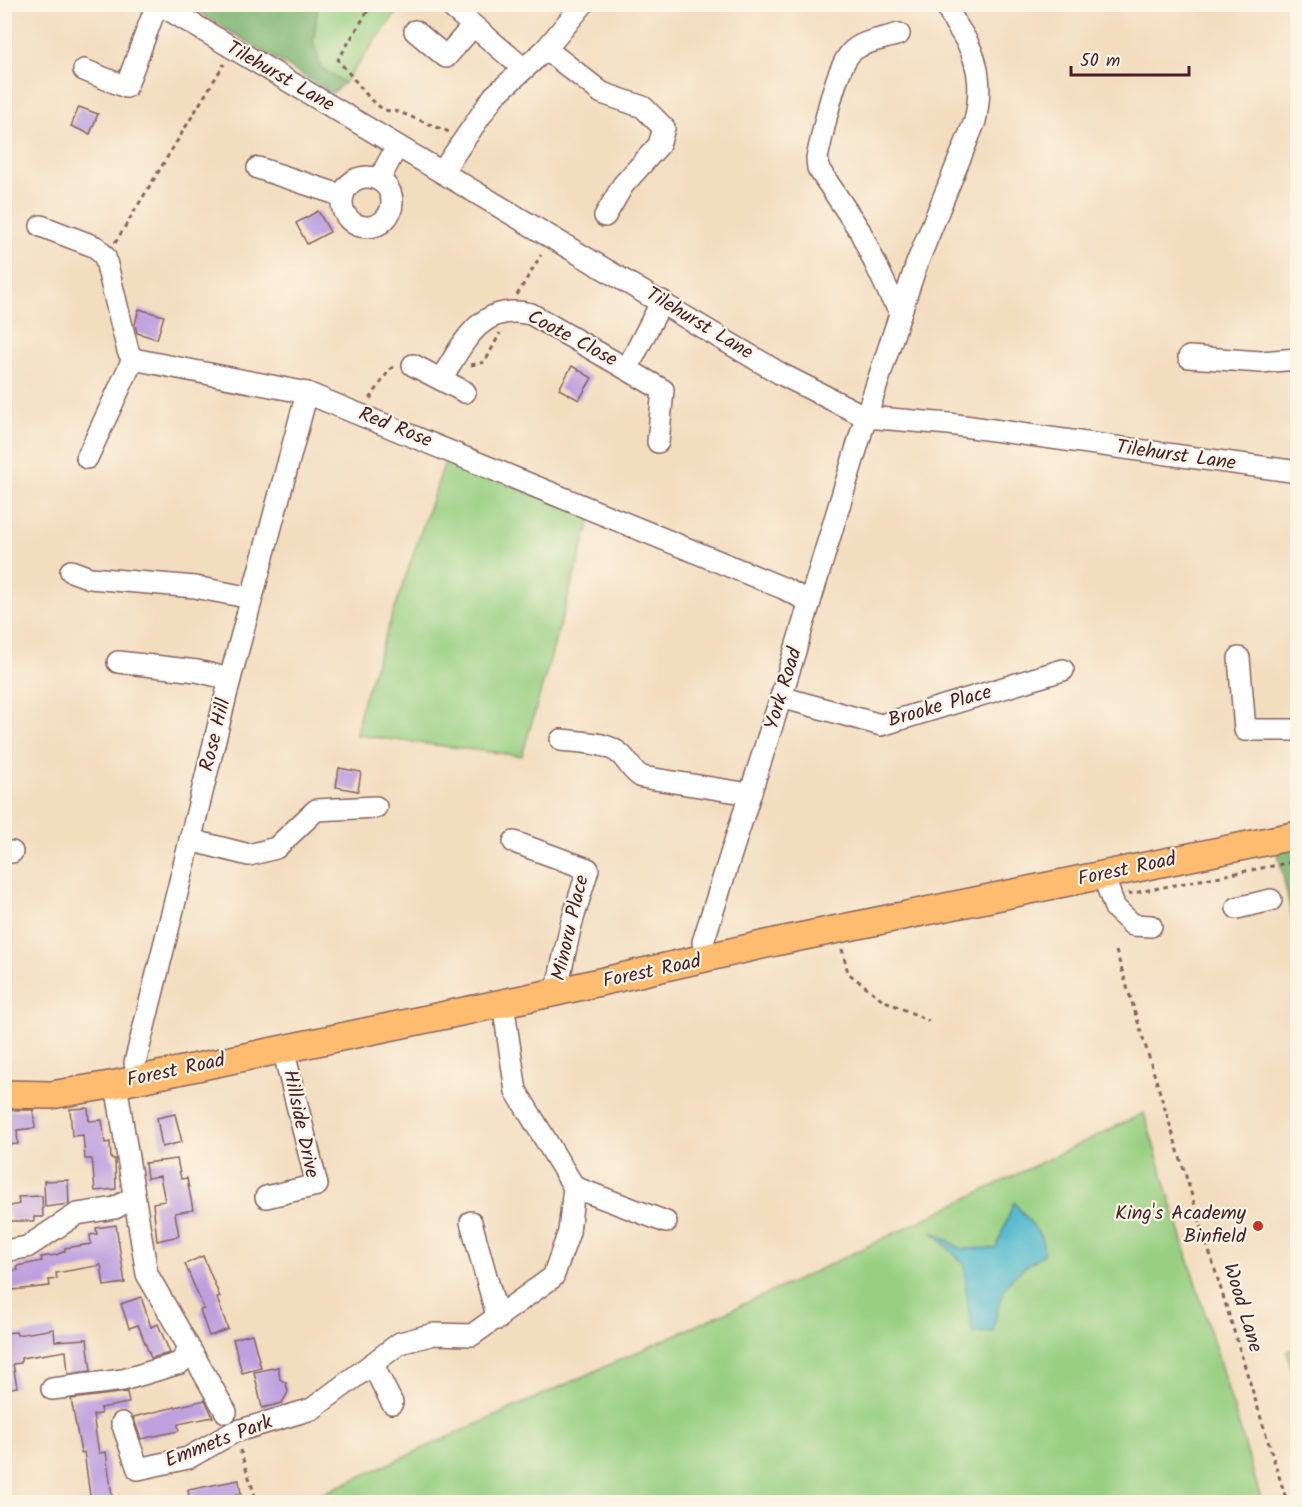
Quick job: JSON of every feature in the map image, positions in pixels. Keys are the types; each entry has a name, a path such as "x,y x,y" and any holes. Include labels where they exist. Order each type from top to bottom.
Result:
{"main road":[{"name":"Forest Road","path":"4,1094 51,1095 128,1081 556,993 838,930 1107,886 1298,836"}],"street":[{"name":"Tilehurst Lane","path":"158,4 782,374 866,417 949,424 1298,472"},
{"path":"84,70 126,87 158,4"},
{"path":"448,4 524,69"},
{"path":"442,172 494,96 546,49 583,4"},
{"name":"York Road","path":"706,960 702,942 782,697 866,417 917,263 975,121 980,97 975,59 951,19 947,4"},
{"path":"415,31 446,57 473,26"},
{"path":"899,34 853,49 846,58 833,93 817,158 818,168 860,231 891,297 901,311"},
{"path":"546,49 602,93 643,107 664,128 659,145 623,185 605,216"},
{"path":"379,180 397,146"},
{"path":"258,168 343,196"},
{"path":"364,177 379,180 390,193 392,201 387,217 373,226 356,225 344,213 343,196 346,189 364,177"},
{"path":"41,226 96,247 105,257 128,351 133,359 87,458"},
{"name":"Coote Close","path":"627,369 662,301"},
{"name":"Coote Close","path":"441,380 471,334 491,315 515,311 531,314 663,390 658,442"},
{"path":"1189,357 1261,363 1298,359"},
{"name":"Red Rose","path":"133,359 307,393 783,588 810,602"},
{"path":"413,365 465,392"},
{"name":"Rose Hill","path":"225,1412 147,1274 134,1197 128,1081 135,1063 251,598 307,393"},
{"path":"71,571 90,578 195,587 251,598"},
{"path":"783,588 819,575"},
{"path":"1239,658 1245,730 1298,730"},
{"path":"118,662 197,671 230,679"},
{"name":"Brooke Place","path":"782,697 881,725 1024,684 1063,670"},
{"path":"561,740 615,750 635,773 642,777 750,795"},
{"path":"190,840 249,855 276,848 316,810 376,807"},
{"name":"Minoru Place","path":"514,842 588,869 571,925 556,993"},
{"path":"1107,886 1115,908 1133,925 1151,926"},
{"path":"1237,908 1271,900"},
{"path":"503,1003 516,1091 574,1187 666,1222"},
{"name":"Hillside Drive","path":"266,1197 316,1185 283,1049"},
{"name":"Emmets Park","path":"122,1423 138,1469 188,1458 234,1432 312,1409 400,1343 434,1334 472,1335 498,1319 553,1276 569,1232 574,1187"},
{"path":"4,1251 27,1247 77,1214 115,1209 134,1197"},
{"path":"471,1222 498,1319"},
{"path":"52,1389 123,1380 180,1363 189,1350"},
{"path":"373,1365 392,1403"}],"path":[{"path":"372,4 338,60 372,101 384,110 399,112 453,134 465,136"},
{"path":"105,257 139,206 233,50"},
{"path":"515,299 541,255"},
{"path":"468,366 485,362 501,330"},
{"path":"363,415 371,397 390,369 395,365 405,368 413,365"},
{"path":"1107,886 1298,861"},
{"path":"838,930 848,973 883,1000 929,1021"},
{"name":"Wood Lane","path":"1116,951 1287,1503"},
{"path":"234,1432 257,1503"}],"green space":[{"path":"186,5 318,5 313,42 321,68 344,83 332,93"},
{"path":"318,5 402,5 344,83 321,68 313,42"},
{"path":"446,459 591,518 522,756 357,735 361,707"},
{"path":"1297,844 1297,924 1294,925 1277,849"},
{"path":"1144,1113 1262,1502 304,1502 793,1282"},
{"path":"1298,1348 1297,1391 1287,1351"}],"water":[{"path":"1014,1202 1042,1237 1044,1254 1021,1270 1007,1285 999,1304 993,1332 973,1333 967,1301 965,1265 931,1230 961,1249 996,1248"}],"building":[{"path":"79,107 98,114 90,134 71,126"},
{"path":"318,211 330,232 307,244 296,223"},
{"path":"139,309 164,316 157,339 137,333 135,324"},
{"path":"572,366 592,378 579,400 559,389"},
{"path":"339,768 361,772 358,791 336,787"},
{"path":"88,1108 89,1121 102,1120 105,1143 110,1142 111,1159 115,1159 116,1189 95,1191 92,1159 85,1159 83,1135 72,1136 70,1109"},
{"path":"4,1110 33,1110 35,1128 17,1130 18,1144 4,1145"},
{"path":"175,1114 182,1142 162,1147 157,1118"},
{"path":"177,1159 181,1179 187,1178 193,1210 175,1213 179,1236 157,1241 153,1203 165,1201 160,1176 147,1178 145,1163"},
{"path":"68,1180 69,1204 45,1207 44,1181"},
{"path":"42,1196 43,1217 34,1217 34,1221 11,1221 7,1207 19,1204 18,1197"},
{"path":"116,1225 125,1283 104,1286 101,1265 56,1273 57,1279 49,1280 50,1286 13,1290 10,1271 18,1270 17,1266 42,1261 41,1257 56,1255 65,1251 65,1248 91,1244 90,1235 97,1234 96,1228"},
{"path":"203,1256 220,1297 217,1298 228,1329 209,1336 200,1310 204,1309 185,1264"},
{"path":"141,1297 151,1327 158,1324 170,1353 151,1358 138,1325 129,1328 121,1304"},
{"path":"54,1329 55,1341 87,1339 91,1371 68,1374 66,1351 21,1358 21,1363 13,1364 17,1387 4,1389 4,1333 16,1332 17,1335"},
{"path":"252,1334 261,1368 242,1373 233,1339"},
{"path":"278,1367 280,1379 286,1383 288,1392 282,1403 262,1408 254,1372"},
{"path":"127,1392 129,1403 100,1408 101,1414 93,1415 99,1453 106,1452 113,1503 91,1503 84,1452 81,1453 71,1399"},
{"path":"205,1400 213,1417 178,1424 179,1431 141,1439 133,1417"},
{"path":"239,1480 241,1494 236,1494 238,1503 190,1503 188,1490"}],"place":[{"name":"King's Academy Binfield","path":"1258,1226"}]}
